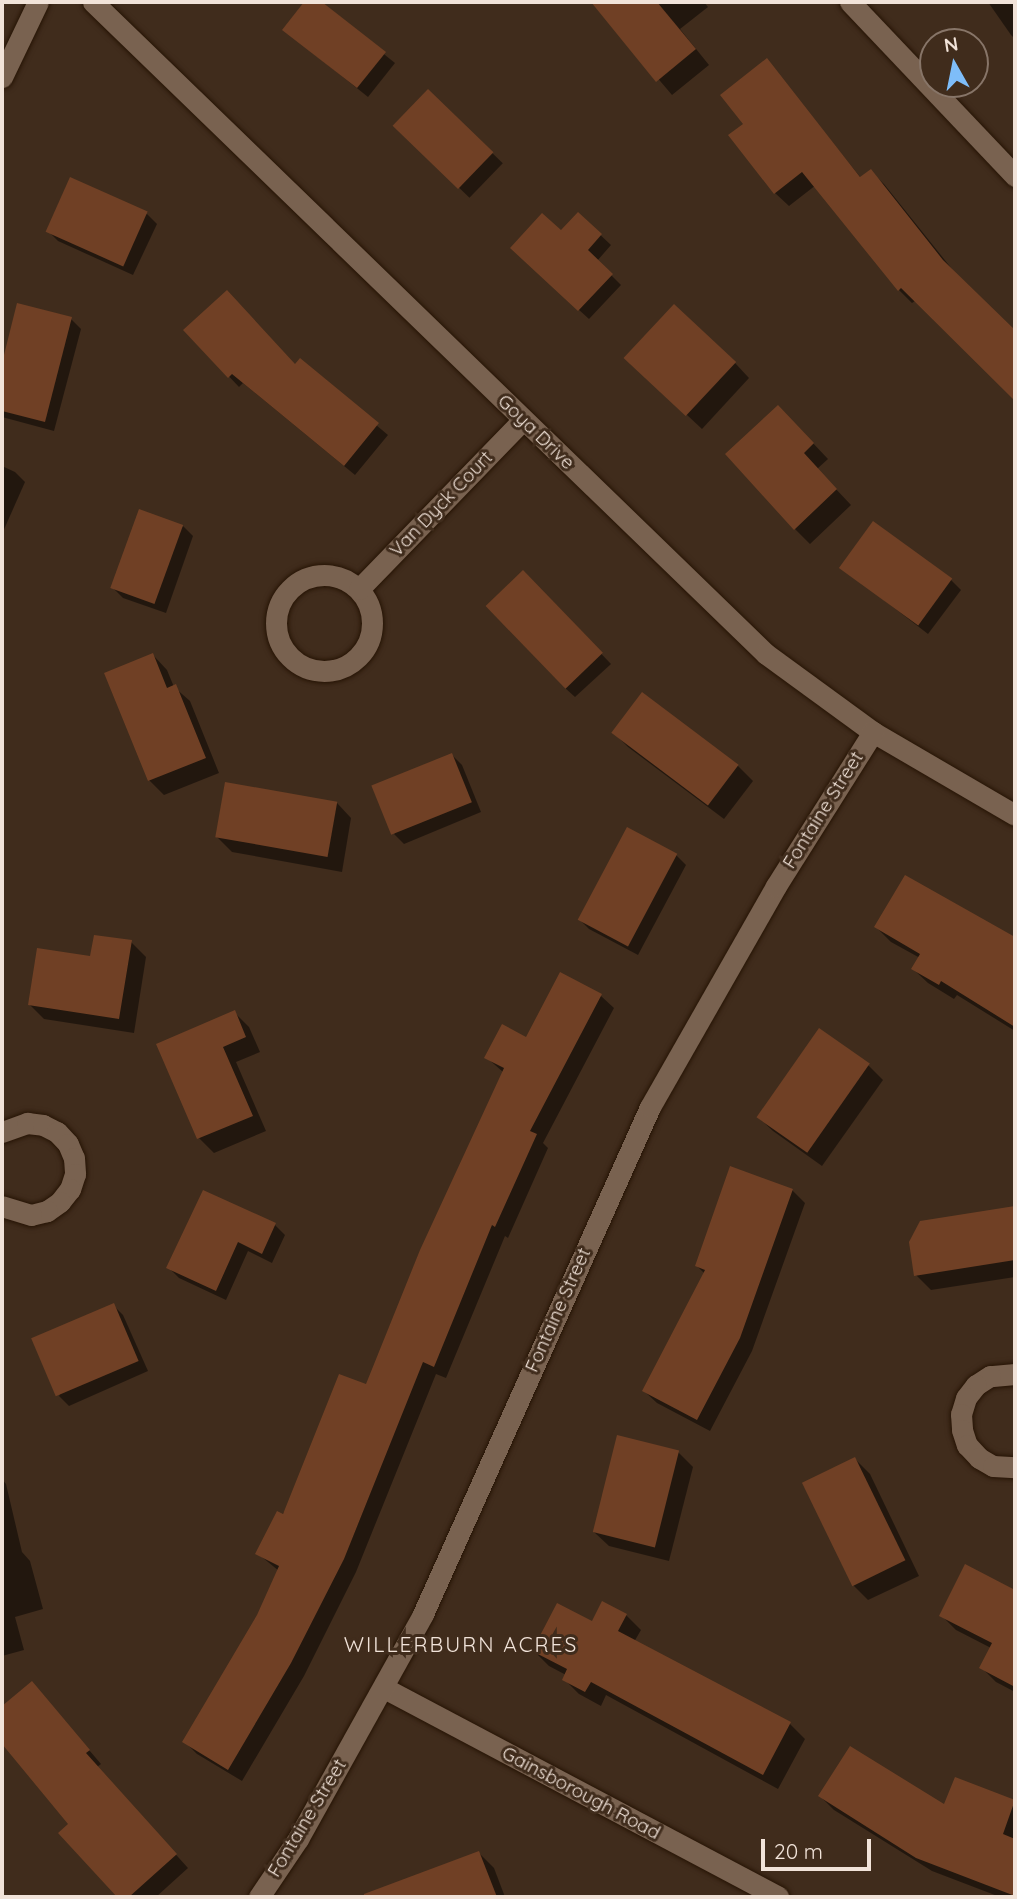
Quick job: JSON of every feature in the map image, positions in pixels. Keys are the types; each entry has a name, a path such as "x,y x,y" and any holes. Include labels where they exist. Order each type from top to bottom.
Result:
{"street":[{"path":"2,77 38,2"},
{"name":"Goya Drive","path":"93,2 766,654 873,732 1015,815"},
{"path":"850,2 1015,176"},
{"name":"Van Dyck Court","path":"359,589 523,420"},
{"path":"317,575 332,575 359,589 368,602 372,631 367,646 358,658 345,667 323,671 301,666 289,656 280,644 276,622 281,600 290,587 317,575"},
{"name":"Fontaine Street","path":"259,1897 298,1839 423,1614 650,1107 776,886 873,732"},
{"path":"2,1132 27,1123 43,1125 57,1132 71,1151 75,1174 65,1196 47,1211 31,1215 2,1206"},
{"path":"1015,1374 990,1376 976,1385 966,1398 961,1414 961,1430 967,1445 979,1458 993,1466 1015,1467"},
{"name":"Gainsborough Road","path":"384,1688 778,1897"}],"building":[{"path":"304,2 322,2 386,52 357,88 282,30"},
{"path":"591,2 657,2 696,49 656,82"},
{"path":"767,58 860,177 871,169 943,260 1015,330 1015,401 901,288 898,291 802,172 774,194 728,135 743,124 720,95"},
{"path":"428,89 493,152 458,189 393,126"},
{"path":"70,177 148,212 123,266 46,232"},
{"path":"578,212 602,234 588,250 613,274 578,311 510,248 542,213 561,230"},
{"path":"227,290 295,364 300,358 379,423 344,466 232,374 228,378 183,330"},
{"path":"17,303 72,317 45,422 2,411 2,363"},
{"path":"674,304 736,362 686,416 624,358"},
{"path":"778,405 814,443 804,453 837,489 794,530 725,454"},
{"path":"139,509 183,525 154,604 110,588"},
{"path":"873,521 952,579 918,626 839,568"},
{"path":"523,570 603,653 565,689 486,606"},
{"path":"153,653 167,688 176,684 206,758 148,781 104,673"},
{"path":"642,692 739,765 708,806 611,733"},
{"path":"452,753 472,802 391,835 371,786"},
{"path":"225,782 337,802 328,857 215,837"},
{"path":"627,827 677,854 628,946 578,920"},
{"path":"905,875 1015,937 1015,1027 941,981 939,985 911,969 920,954 874,927"},
{"path":"94,935 132,940 119,1019 28,1005 37,948 90,956"},
{"path":"560,972 602,994 530,1131 537,1134 495,1227 492,1225 434,1367 423,1362 344,1559 291,1663 228,1770 182,1742 257,1615 279,1566 255,1554 277,1511 283,1514 339,1374 366,1384 420,1250 504,1068 484,1058 502,1024 526,1037"},
{"path":"235,1010 246,1037 223,1047 253,1116 197,1139 156,1044"},
{"path":"819,1028 870,1064 807,1153 756,1117"},
{"path":"730,1166 793,1189 740,1338 697,1420 642,1391 705,1270 695,1266"},
{"path":"203,1190 276,1223 262,1254 238,1242 216,1291 166,1268"},
{"path":"1015,1206 1015,1260 914,1276 909,1242 920,1221"},
{"path":"114,1303 139,1361 56,1396 31,1338"},
{"path":"617,1435 679,1450 655,1548 593,1532"},
{"path":"855,1457 905,1560 852,1586 802,1483"},
{"path":"965,1564 1015,1590 1015,1687 979,1668 992,1643 939,1616"},
{"path":"602,1601 627,1614 618,1631 791,1722 763,1775 591,1682 585,1692 562,1680 567,1669 532,1651 557,1603 592,1621"},
{"path":"32,1681 90,1750 86,1753 177,1854 129,1897 117,1897 58,1833 68,1824 2,1744 2,1706"},
{"path":"850,1746 944,1804 955,1777 1015,1800 1003,1834 1015,1839 1015,1896 916,1858 818,1796"},
{"path":"479,1851 497,1897 364,1897 364,1894"}],"district":[{"name":"WILLERBURN ACRES","path":"461,1644"}]}
